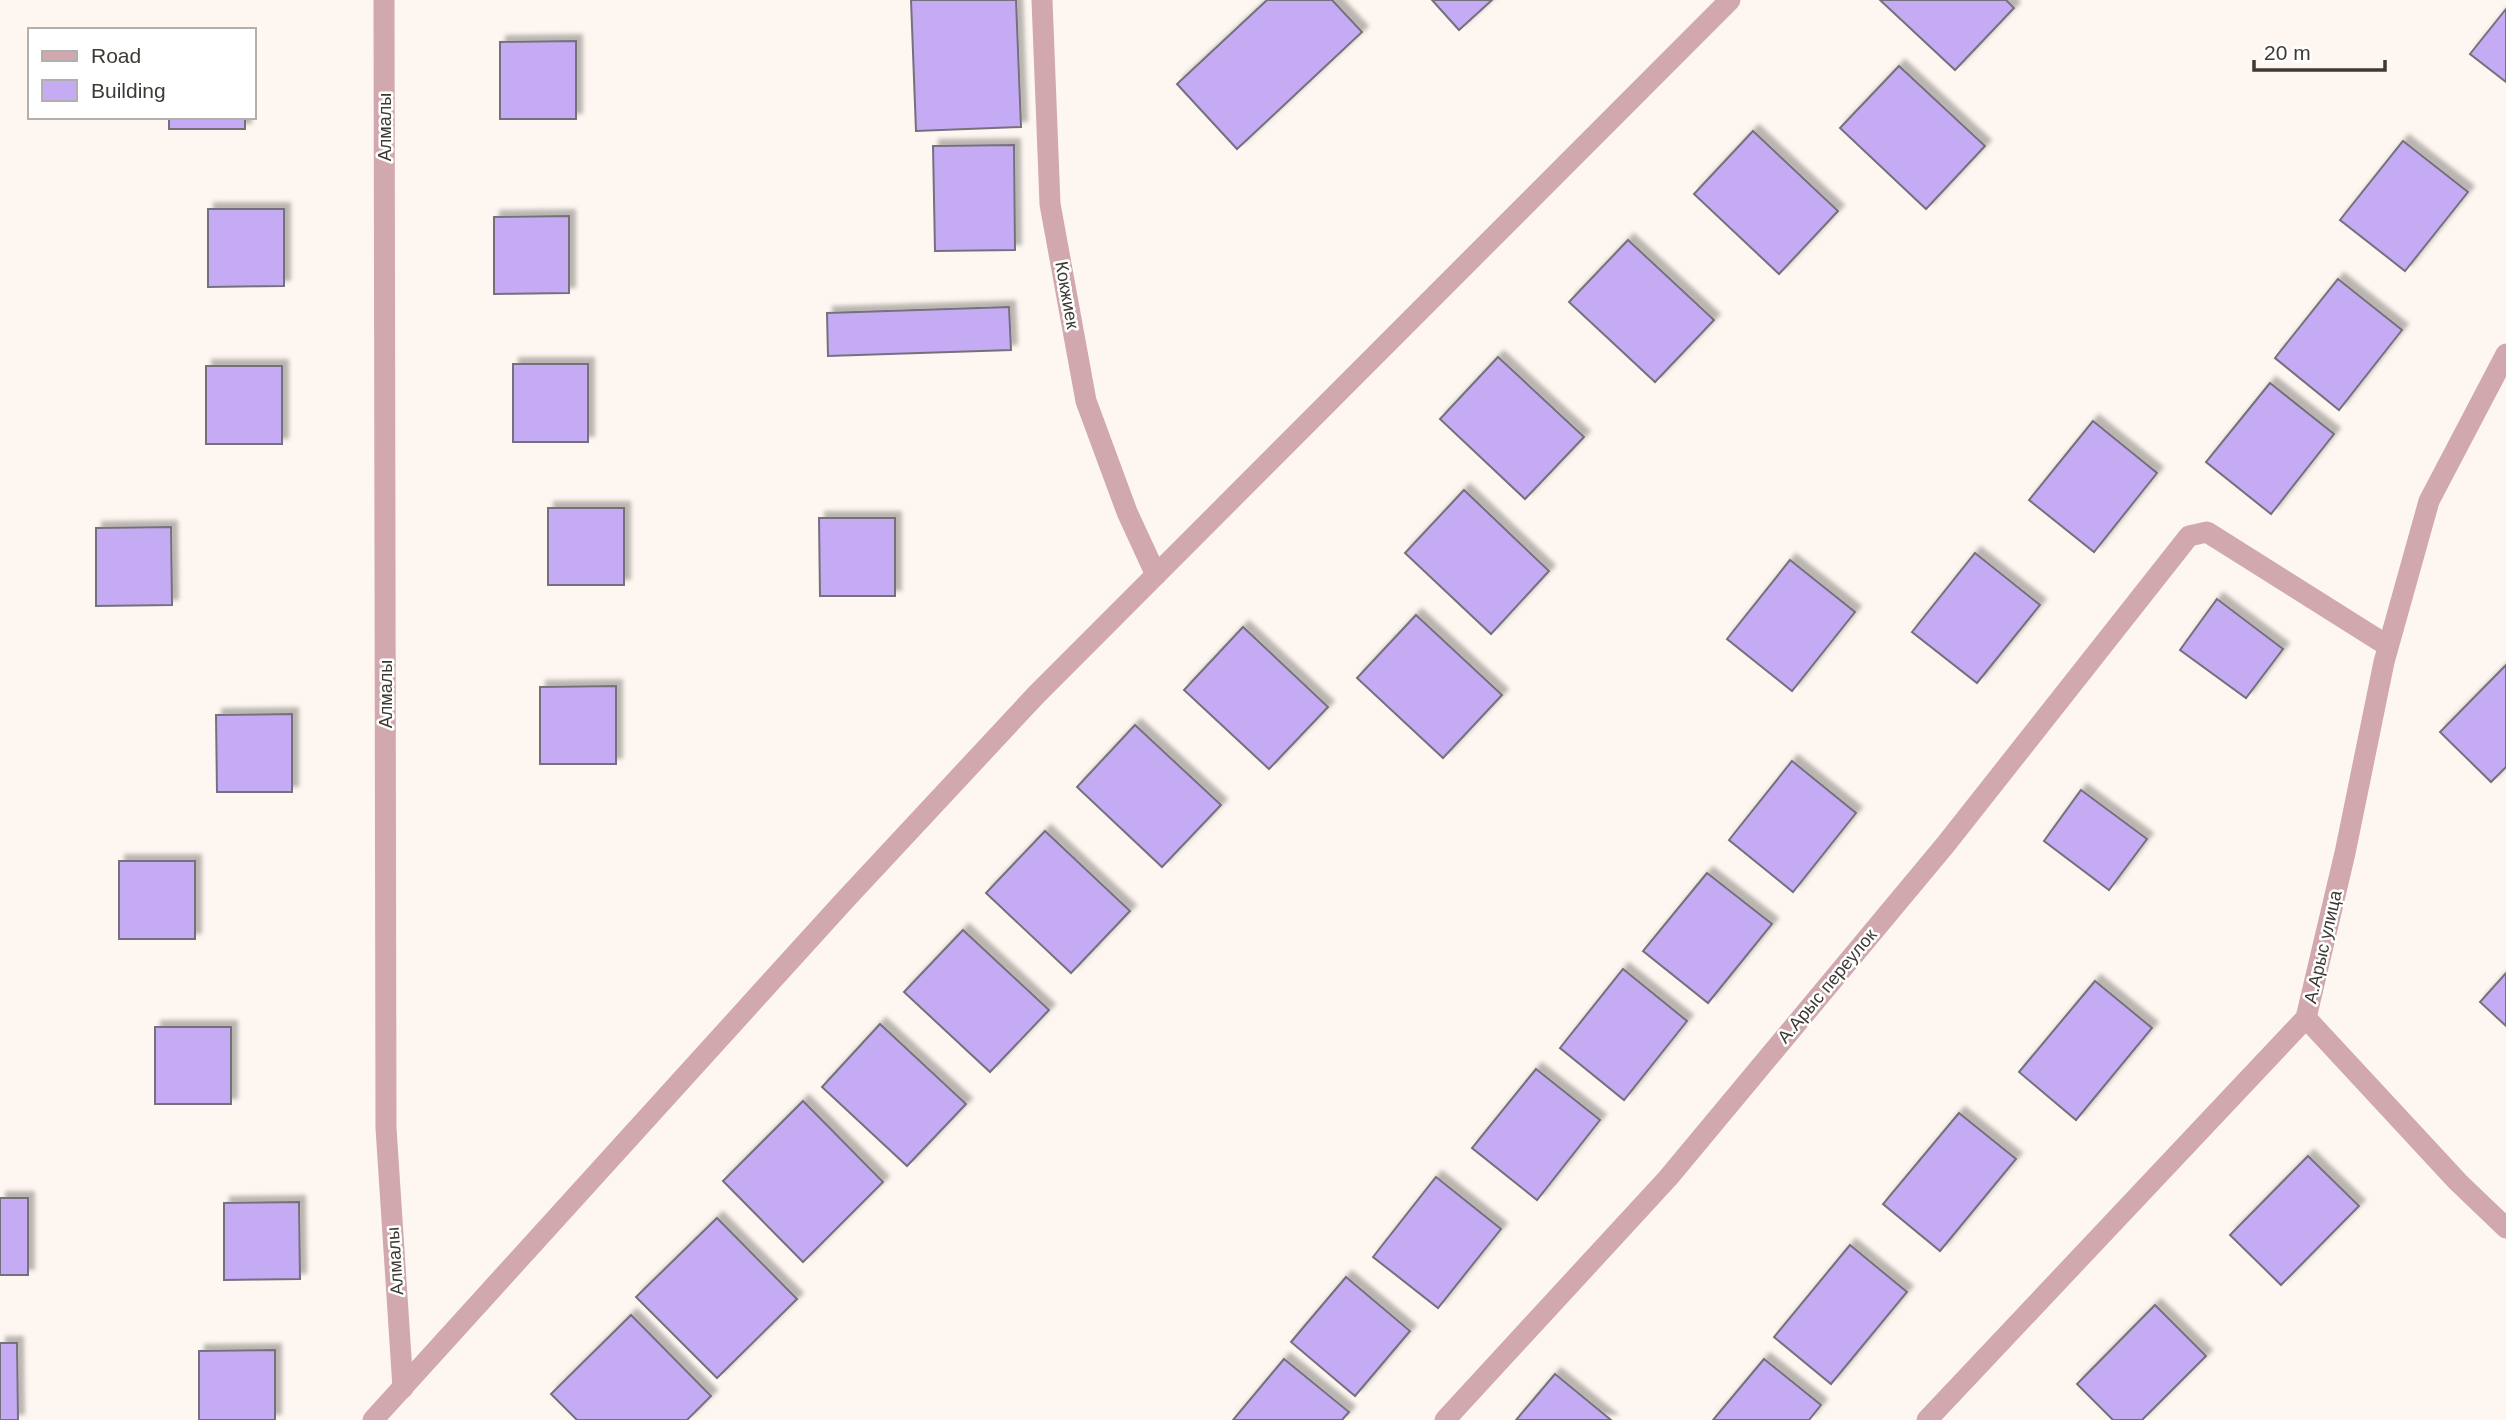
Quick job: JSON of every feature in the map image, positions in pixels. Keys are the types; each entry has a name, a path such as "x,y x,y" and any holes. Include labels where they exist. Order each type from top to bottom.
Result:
{"street":[{"name":"Алмалы","path":"384,0 386,1128 403,1388"},
{"name":"Кокжиек","path":"1042,0 1050,204 1086,401 1127,512 1156,575"},
{"path":"373,1420 845,900 1027,705 1724,3"},
{"name":"А.Арыс улица","path":"1927,1420 2306,1018 2345,853 2388,646 2430,502 2506,354"},
{"name":"А.Арыс переулок","path":"1445,1420 1676,1168 1946,844 2189,536 2207,532 2388,646"},
{"path":"2306,1018 2458,1182 2506,1228"}],"building":[{"path":"911,0 1016,0 1021,127 916,131"},
{"path":"1267,0 1332,0 1362,32 1237,149 1177,84"},
{"path":"1432,0 1492,0 1459,30"},
{"path":"1880,0 2006,0 2014,8 1955,70"},
{"path":"2506,9 2506,82 2470,54"},
{"path":"576,41 576,119 500,119 500,42"},
{"path":"1899,66 1985,146 1926,209 1840,128"},
{"path":"169,119 245,119 245,129 169,129"},
{"path":"1753,131 1838,211 1779,274 1694,194"},
{"path":"2403,141 2468,192 2405,271 2340,220"},
{"path":"1014,145 1015,250 935,251 933,146"},
{"path":"208,209 284,209 284,286 208,287"},
{"path":"569,216 569,293 494,294 494,217"},
{"path":"1628,240 1714,320 1655,382 1569,302"},
{"path":"2338,279 2402,330 2339,410 2275,358"},
{"path":"1009,307 1011,350 828,356 827,313"},
{"path":"1498,357 1584,437 1525,499 1440,419"},
{"path":"513,364 588,364 588,442 513,442"},
{"path":"206,366 282,366 282,444 206,444"},
{"path":"2270,383 2334,434 2271,514 2206,462"},
{"path":"2093,421 2157,473 2094,552 2029,500"},
{"path":"1464,490 1549,571 1491,634 1405,553"},
{"path":"548,508 624,508 624,585 548,585"},
{"path":"819,518 895,518 895,596 820,596"},
{"path":"171,527 172,605 96,606 96,528"},
{"path":"1975,553 2040,605 1977,683 1912,632"},
{"path":"1790,560 1855,612 1792,691 1727,639"},
{"path":"2217,599 2283,649 2246,698 2180,650"},
{"path":"1416,615 1502,695 1443,758 1357,678"},
{"path":"1243,627 1328,707 1269,769 1184,690"},
{"path":"2506,665 2506,767 2491,782 2440,732"},
{"path":"616,686 616,764 540,764 540,687"},
{"path":"292,714 292,792 217,792 216,715"},
{"path":"1135,725 1221,805 1162,867 1077,787"},
{"path":"1792,761 1856,813 1793,892 1729,840"},
{"path":"2081,790 2147,839 2109,890 2044,841"},
{"path":"1045,831 1130,911 1071,973 986,893"},
{"path":"119,861 195,861 195,939 119,939"},
{"path":"1707,873 1772,924 1708,1003 1643,951"},
{"path":"963,930 1049,1010 990,1072 904,992"},
{"path":"1623,969 1687,1021 1624,1100 1560,1048"},
{"path":"2506,973 2506,1026 2480,1002"},
{"path":"2095,981 2152,1028 2076,1120 2019,1072"},
{"path":"880,1024 966,1104 907,1166 822,1087"},
{"path":"155,1027 231,1027 231,1104 155,1104"},
{"path":"1536,1069 1600,1120 1537,1200 1472,1148"},
{"path":"803,1101 883,1182 803,1262 723,1181"},
{"path":"1959,1113 2016,1159 1940,1251 1883,1204"},
{"path":"2308,1156 2359,1206 2281,1285 2230,1235"},
{"path":"1436,1177 1501,1229 1438,1308 1373,1257"},
{"path":"0,1198 28,1198 28,1275 0,1275"},
{"path":"299,1202 300,1279 224,1280 224,1203"},
{"path":"717,1218 797,1299 717,1378 636,1297"},
{"path":"1850,1245 1907,1292 1831,1384 1774,1337"},
{"path":"1346,1277 1410,1331 1355,1396 1291,1342"},
{"path":"2155,1305 2206,1356 2142,1420 2113,1420 2077,1384"},
{"path":"631,1315 711,1396 687,1420 577,1420 551,1394"},
{"path":"0,1343 17,1343 18,1420 0,1420"},
{"path":"275,1350 275,1420 199,1420 199,1351"},
{"path":"1284,1359 1349,1412 1342,1420 1233,1420"},
{"path":"1764,1359 1821,1405 1809,1420 1713,1420"},
{"path":"1555,1374 1611,1420 1516,1420"}]}
